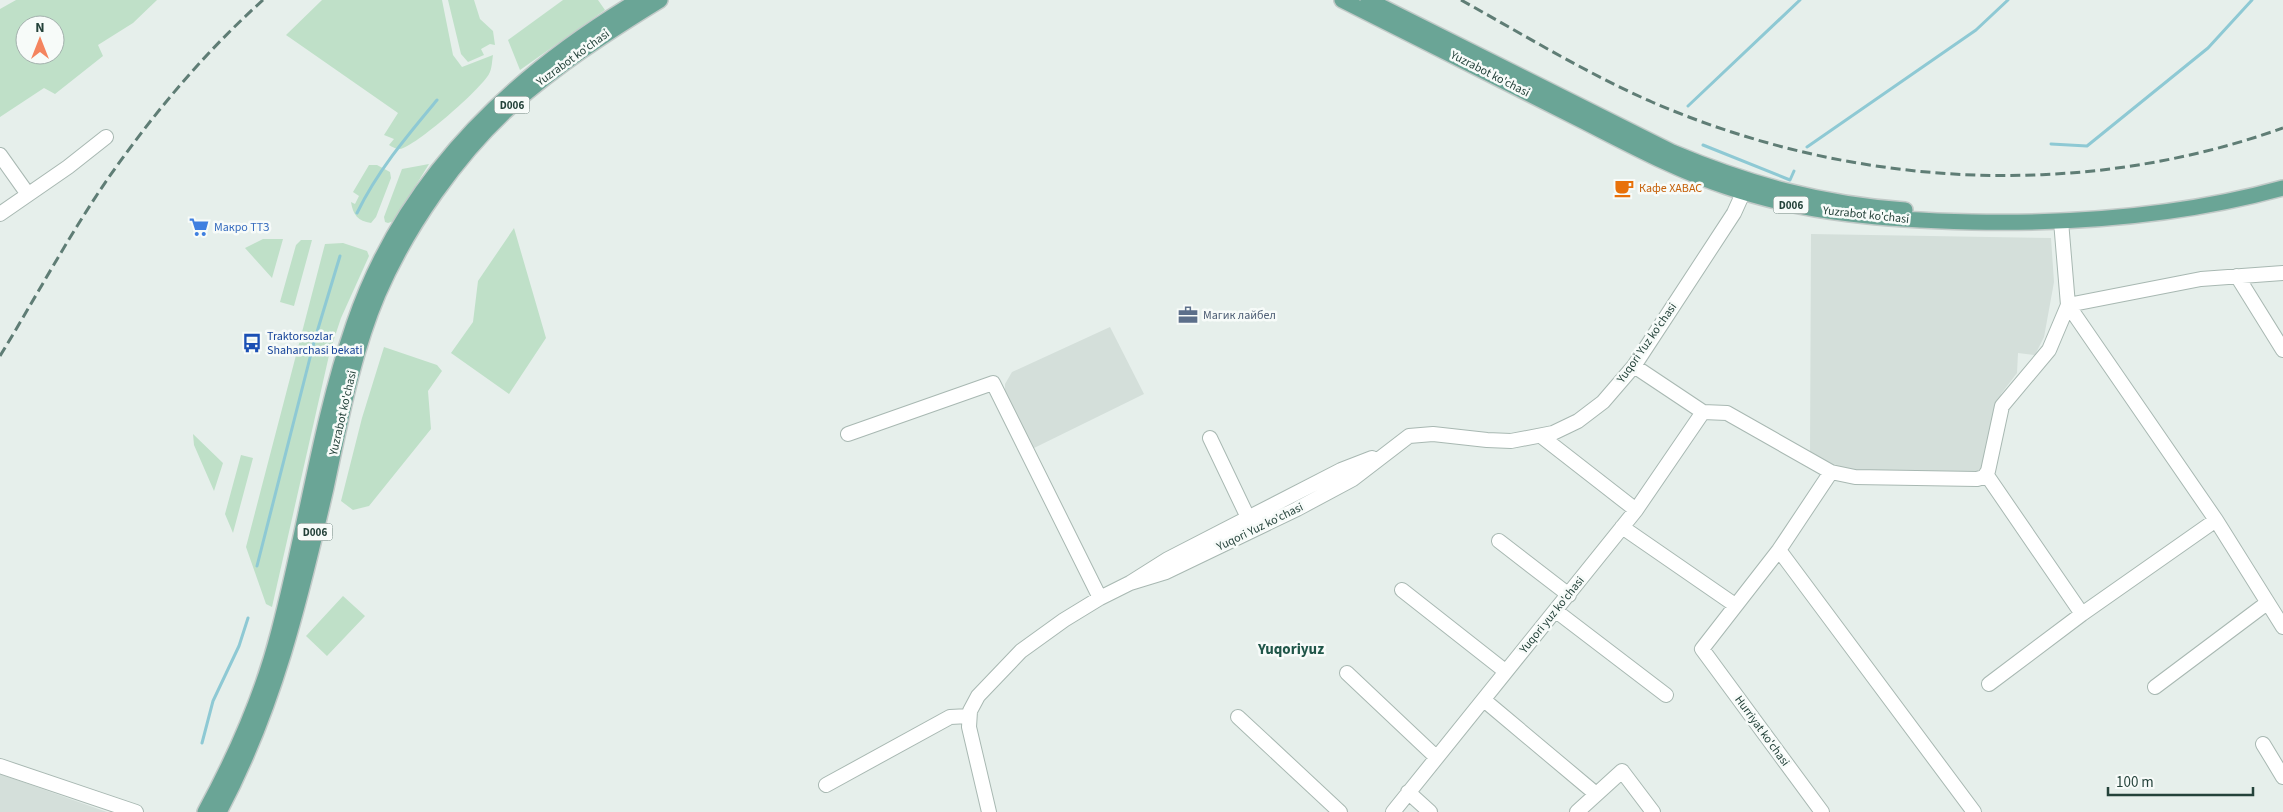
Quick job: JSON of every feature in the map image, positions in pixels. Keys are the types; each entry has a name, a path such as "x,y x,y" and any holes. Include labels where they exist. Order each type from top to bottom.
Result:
{"main road":[{"name":"Yuzrabot ko'chasi","path":"219,812 245,762 262,723 357,355 396,244 430,181 484,117 518,85 558,53 639,0"},
{"name":"Yuzrabot ko'chasi","path":"396,244 504,112 576,54 660,0"},
{"name":"Yuzrabot ko'chasi","path":"1342,0 1606,125 1672,152 1746,187 1811,209 1882,218 1980,222 2061,221 2174,205 2283,177"},
{"name":"Yuzrabot ko'chasi","path":"1368,0 1606,125"},
{"name":"Yuzrabot ko'chasi","path":"1746,187 1840,202 1928,212 2059,211 2228,202 2283,188"},
{"name":"Yuzrabot ko'chasi","path":"205,812 225,772 284,635"}],"street":[{"path":"0,214 27,193 68,167 106,137"},
{"path":"0,155 27,193"},
{"name":"Yuqori Yuz ko'chasi","path":"969,716 978,696 1021,651 1064,620 1100,598 1130,583 1166,572 1341,470 1382,454 1409,436 1433,434 1511,441 1541,436 1565,428 1590,413 1603,402 1634,366 1734,213 1746,187"},
{"path":"1634,366 1703,412 1727,413 1831,472 1855,477 1977,480 1986,474 2002,406 2049,350 2068,305 2061,221"},
{"path":"2068,305 2202,279 2283,273"},
{"path":"2237,276 2283,350"},
{"path":"2068,305 2216,520 2283,627"},
{"path":"848,434 993,383 1100,598"},
{"name":"Yuqori yuz ko'chasi","path":"1393,812 1636,510 1703,412"},
{"path":"1541,436 1636,510"},
{"path":"1210,438 1251,524"},
{"path":"1622,527 1735,604 1779,550 1831,472"},
{"path":"1986,474 2082,614"},
{"path":"1989,684 2082,614 2216,520"},
{"path":"1499,541 1569,595"},
{"path":"1779,550 1974,812"},
{"path":"1402,590 1505,671"},
{"path":"2155,687 2267,603"},
{"name":"Hurriyat ko'chasi","path":"1735,604 1702,649 1822,812"},
{"path":"1556,611 1666,695"},
{"path":"1348,673 1436,757"},
{"path":"1484,700 1596,794"},
{"path":"826,785 950,717 969,716 968,727 989,812"},
{"path":"1238,717 1340,812"},
{"path":"2263,744 2283,777"},
{"path":"0,766 136,812"},
{"path":"1577,812 1622,771 1653,812"},
{"path":"1408,792 1430,812"}],"shaded area":[{"path":"1811,234 2051,238 2054,282 2044,337 2035,355 2018,353 2017,373 2001,394 1984,465 1976,473 1852,472 1810,457"},
{"path":"1110,327 1144,394 1032,449 1005,394 1005,384 1012,372"},
{"path":"0,774 107,812 0,812"}],"green space":[{"path":"16,0 157,0 133,23 98,45 103,56 55,94 44,88 0,117 0,9"},
{"path":"322,0 442,0 453,55 462,67 493,55 490,72 474,92 433,128 408,146 400,149 394,148 389,145 394,139 384,135 398,113 286,35"},
{"path":"448,0 474,0 480,19 493,31 495,45 490,44 481,49 484,55 468,62 461,54"},
{"path":"563,0 598,0 605,10 520,70 508,40"},
{"path":"429,164 394,221 385,222 384,217 402,169"},
{"path":"369,165 377,165 390,172 391,178 376,217 371,223 357,217 351,202 355,204 359,196 353,192"},
{"path":"514,228 546,338 509,394 451,353 473,322 478,281"},
{"path":"263,239 283,239 272,278 245,248"},
{"path":"301,240 312,240 294,306 280,302 296,245"},
{"path":"343,243 367,251 369,256 341,318 330,351 272,607 266,604 246,547 325,244"},
{"path":"384,347 437,365 442,371 428,391 431,429 369,506 353,510 341,501 362,418"},
{"path":"193,434 223,463 214,491 194,445"},
{"path":"241,455 253,458 233,533 225,514"},
{"path":"343,596 365,616 327,656 306,636"}],"waterway":[{"path":"1688,106 1800,0"},
{"path":"1807,147 1976,30 2008,0"},
{"path":"2051,144 2087,146 2208,48 2252,0"},
{"path":"357,213 374,182 404,140 437,100"},
{"path":"1703,145 1790,180 1794,171"},
{"path":"257,566 314,342 340,256"},
{"path":"202,743 213,701 239,646 248,618"}],"railway":[{"path":"0,356 80,221 126,153 200,62 263,0"},
{"path":"1461,0 1579,66 1652,102 1728,131 1806,153 1885,167 1965,175 2046,175 2126,167 2205,151 2283,128"}],"place":[{"name":"Кафе ХАВАС","path":"1624,188"},
{"name":"Макро ТТЗ","path":"199,227"},
{"name":"Магик лайбел","path":"1188,315"},
{"name":"Traktorsozlar Shaharchasi bekati","path":"252,343"}],"district":[{"name":"Yuqoriyuz","path":"1291,649"}]}
